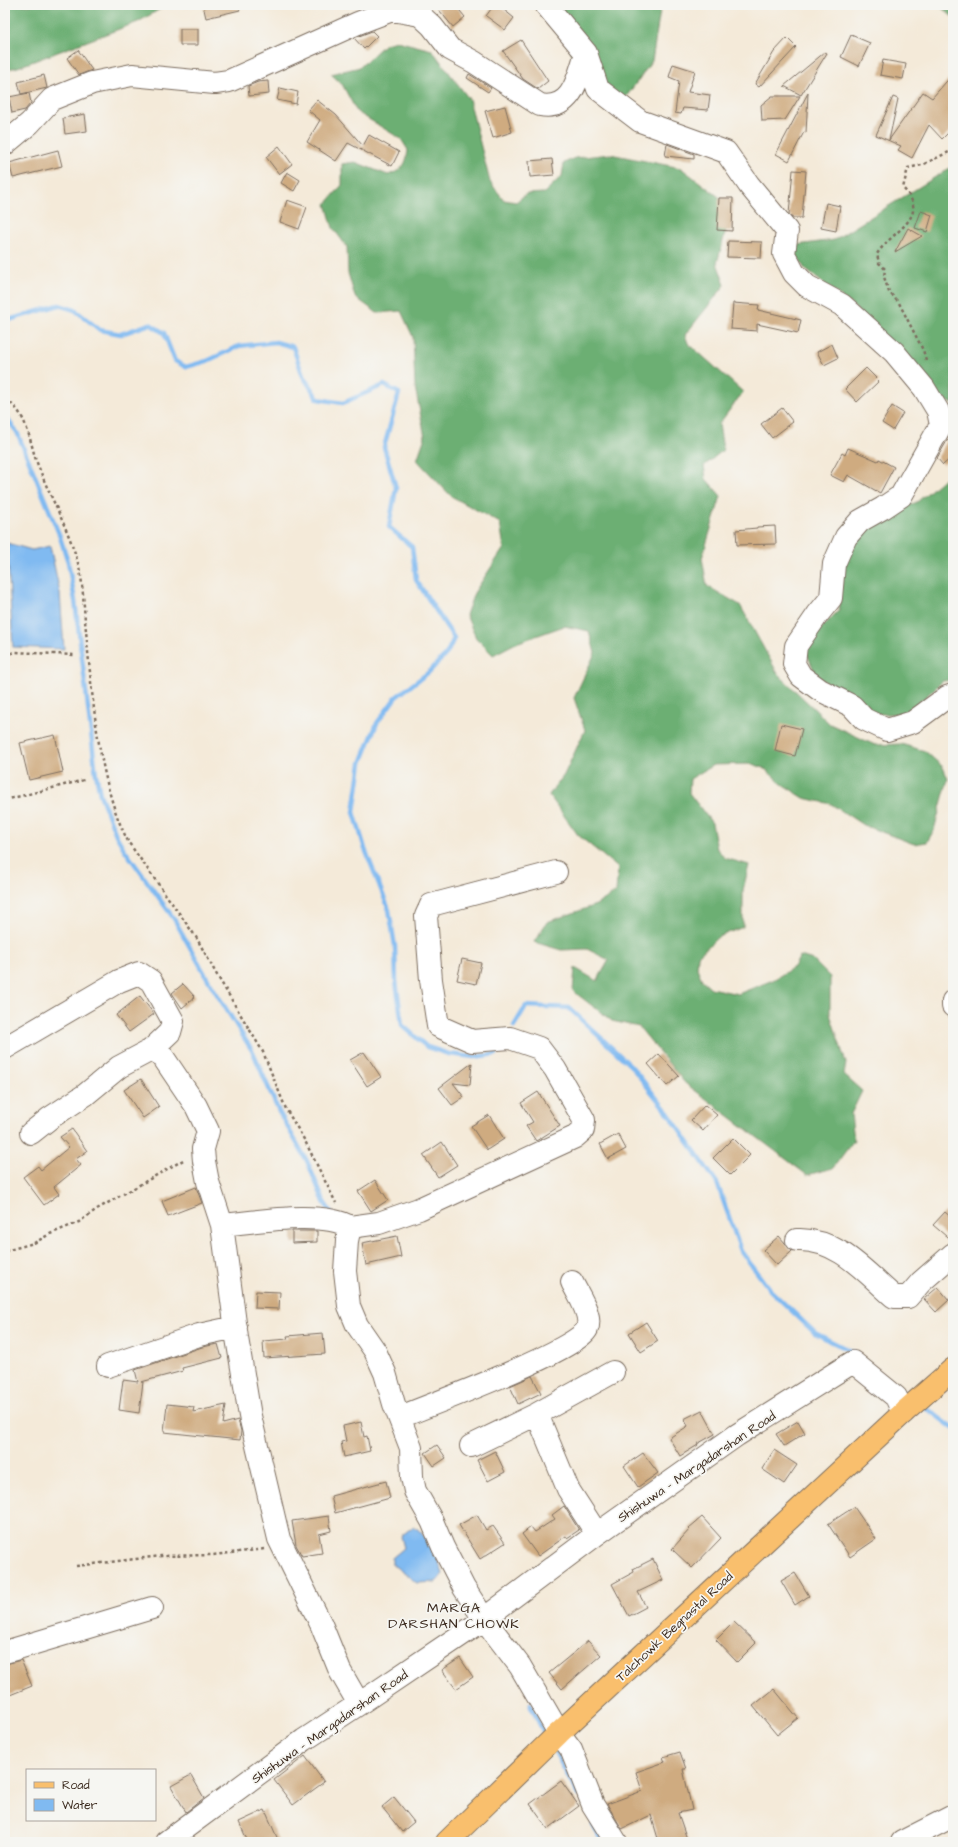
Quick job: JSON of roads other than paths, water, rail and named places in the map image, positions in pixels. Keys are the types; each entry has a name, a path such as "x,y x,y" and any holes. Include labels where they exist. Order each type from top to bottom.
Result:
{"main road":[{"name":"Talchowk Begnastal Road","path":"447,1842 559,1733 923,1395 953,1369"}],"street":[{"path":"546,5 586,53 598,89 640,120 726,152 787,231 784,254 794,273 807,286 842,305 894,352 924,388 938,411 941,425 900,496 860,521 846,537 834,564 831,598 796,646 794,664 801,676 820,690 852,706 864,719 887,730 913,722 947,697 953,695"},
{"path":"5,144 30,123 52,99 92,83 132,75 214,83 229,81 358,23 392,10 420,15 432,26 450,49 474,62 540,105 549,107 558,104 572,92 586,53"},
{"path":"222,1225 287,1219 341,1223 379,1222 419,1209 575,1137 583,1130 584,1120 555,1069 539,1048 510,1038 472,1041 438,1026 431,980 426,916 431,905 556,872"},
{"path":"5,1048 119,981 139,973 151,981 173,1021 170,1032 151,1050 119,1067 85,1095 50,1118 31,1133"},
{"path":"953,1001 953,1006"},
{"path":"151,1050 163,1057 196,1106 208,1131 203,1148 208,1182 222,1225 250,1416 273,1516 283,1547 321,1624 340,1671 359,1704"},
{"path":"341,1223 347,1241 345,1271 349,1306 357,1325 375,1352 385,1372 394,1404 411,1448 412,1477 415,1491 432,1521 442,1547 464,1588 478,1623 520,1666 559,1733 571,1749 593,1805 616,1842"},
{"path":"798,1240 807,1240 833,1247 843,1253 894,1297 908,1296 921,1282 953,1254"},
{"path":"400,1417 478,1387 570,1344 586,1331 589,1319 572,1282"},
{"path":"108,1366 199,1335 236,1327"},
{"name":"Shishuwa - Margadarshan Road","path":"166,1842 304,1740 478,1623 597,1534 737,1435 853,1362 896,1397 903,1414"},
{"path":"471,1446 537,1414 613,1372"},
{"path":"537,1414 568,1488 597,1534"},
{"path":"5,1652 152,1608"},
{"path":"902,1842 953,1816"}],"water":[{"path":"7,543 32,550 50,546 60,593 64,649 13,647"},
{"path":"414,1526 424,1536 438,1561 443,1574 436,1582 417,1583 392,1564 392,1558 404,1548 401,1536"}],"waterway":[{"path":"5,321 59,305 75,310 100,330 121,334 150,324 164,333 175,361 186,367 207,361 239,346 276,342 293,347 303,376 318,399 343,403 384,385 399,393 384,447 396,488 389,527 412,547 416,580 454,638 447,653 429,672 396,697 377,723 361,763 354,812 365,849 389,910 395,946 396,981 402,1025 427,1047 449,1054 474,1057 496,1054"},
{"path":"5,416 17,432 59,534 68,562 75,601 96,774 100,794 116,835 124,849 174,919 210,983 253,1052 279,1112 307,1161 324,1202 332,1214"},
{"path":"514,1026 526,1006 569,1008 631,1066 666,1110 717,1183 741,1251 770,1290 815,1333 856,1354"},
{"path":"922,1405 953,1428"},
{"path":"530,1704 545,1735"},
{"path":"553,1748 578,1795"},
{"path":"593,1825 602,1842"}],"district":[{"name":"MARGA DARSHAN CHOWK","path":"454,1616"}]}
